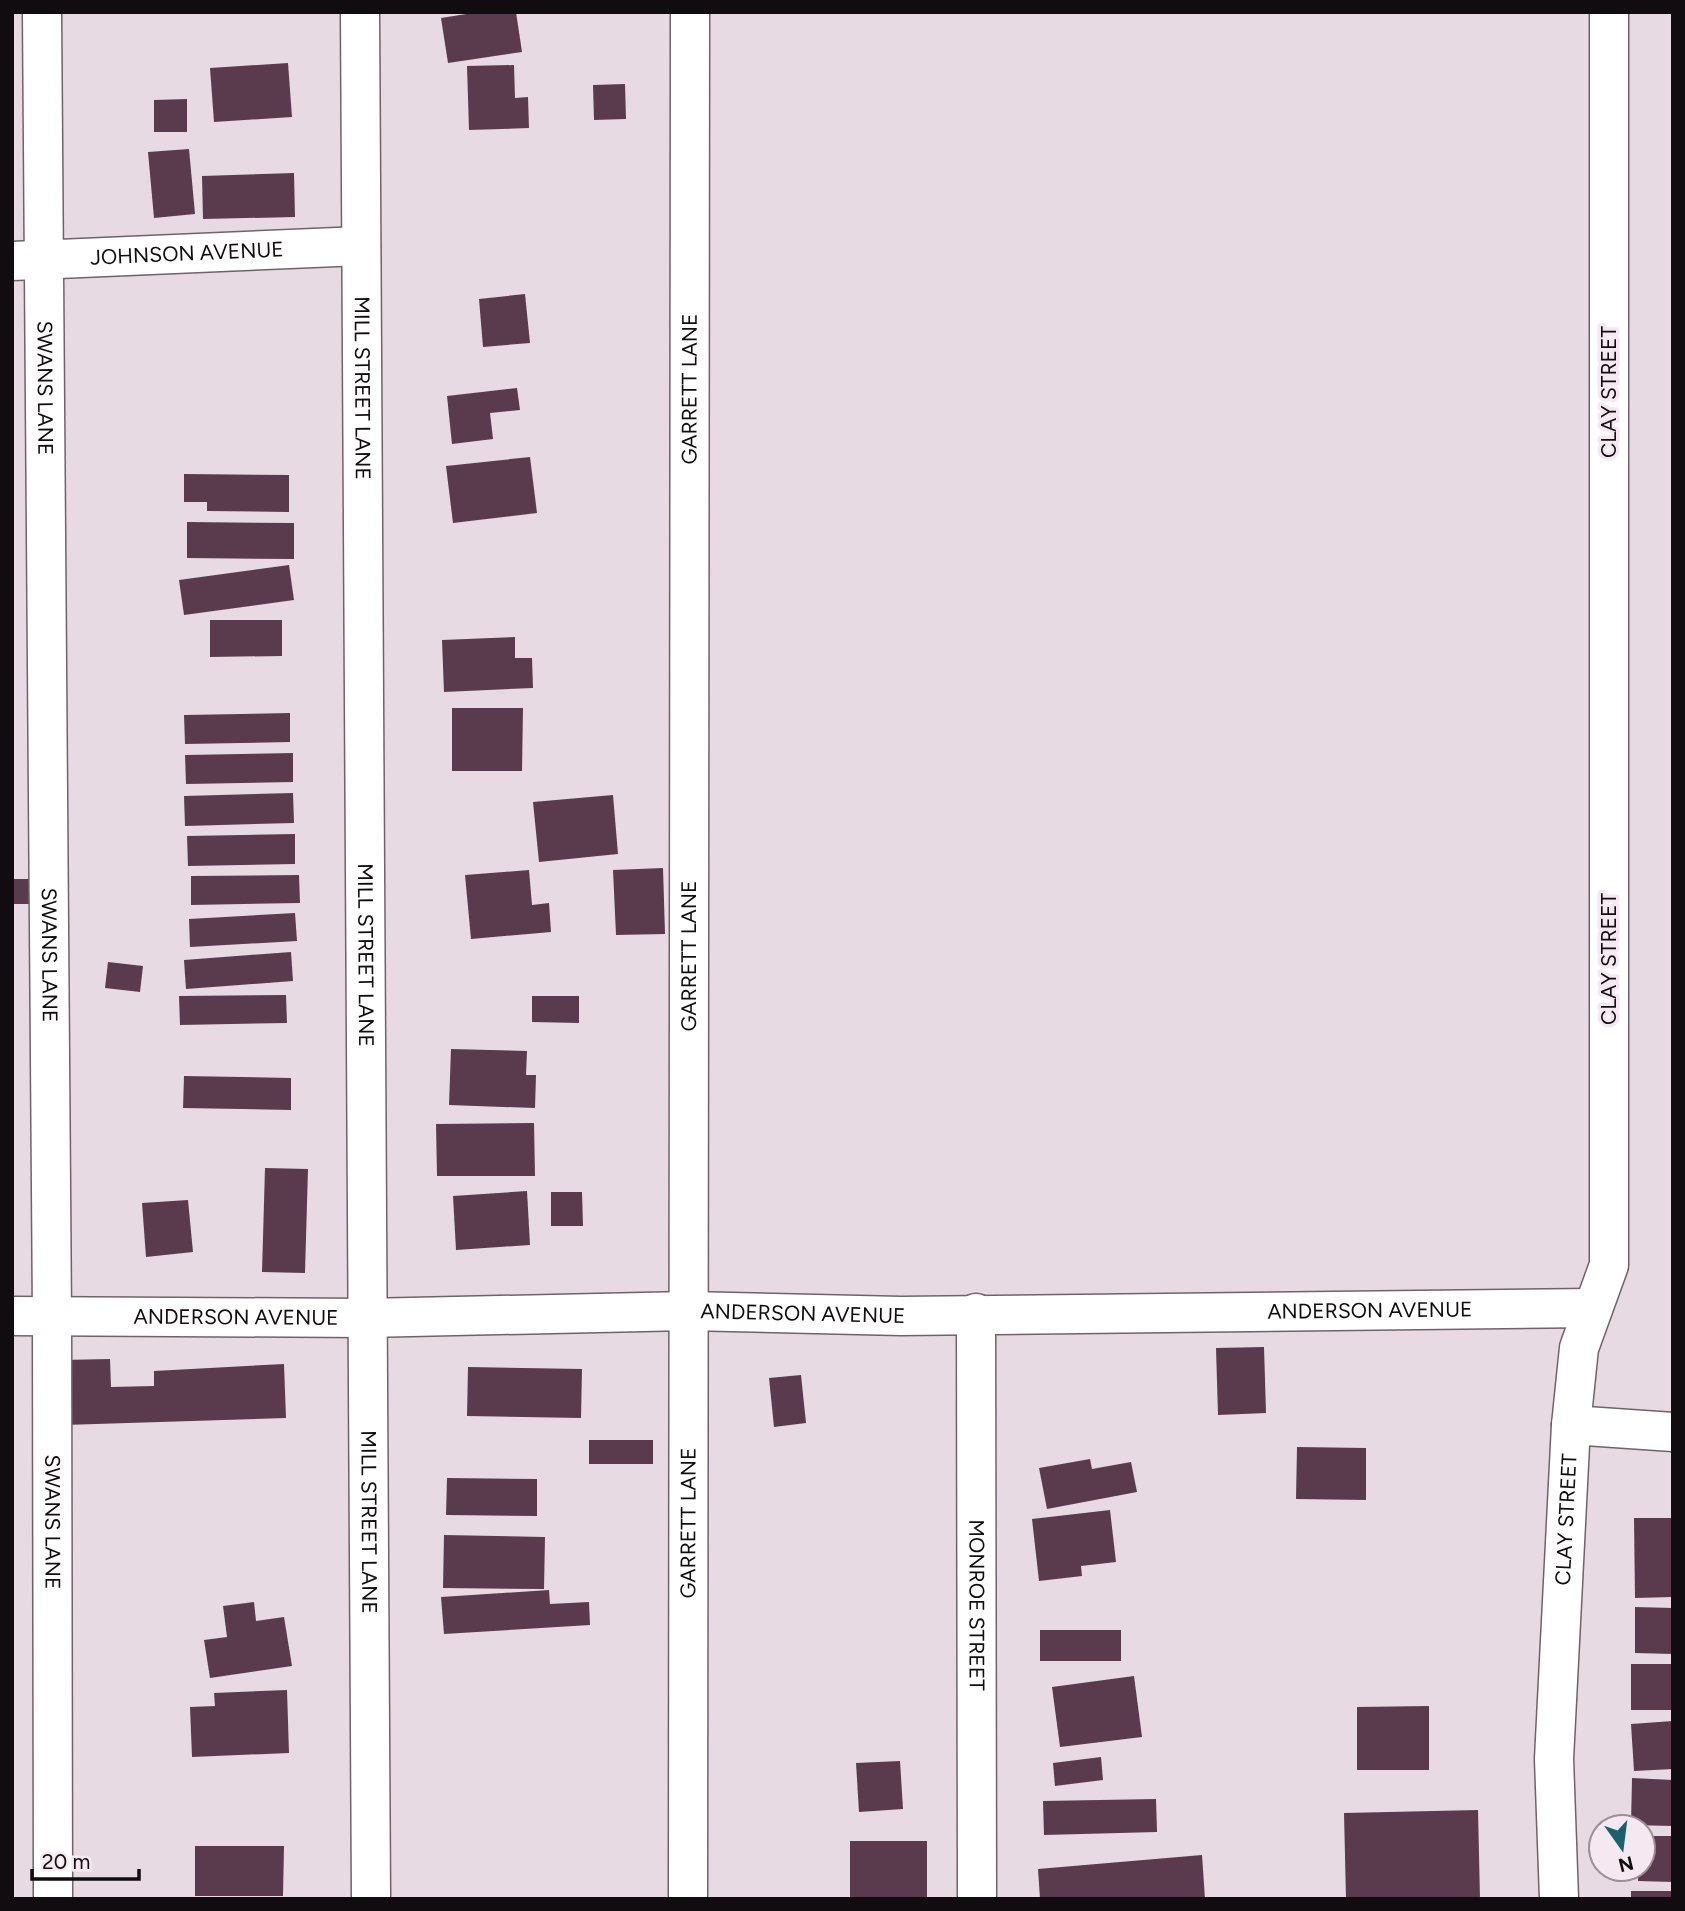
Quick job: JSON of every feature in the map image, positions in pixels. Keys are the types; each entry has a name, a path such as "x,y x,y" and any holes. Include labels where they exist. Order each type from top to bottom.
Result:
{"street":[{"name":"SWANS LANE","path":"42,12 27,261 52,1318 53,1899"},
{"name":"MILL STREET LANE","path":"360,12 370,1899"},
{"name":"GARRETT LANE","path":"688,1899 690,12"},
{"name":"CLAY STREET","path":"1559,1899 1554,1759 1571,1425 1579,1348 1609,1265 1609,12"},
{"name":"JOHNSON AVENUE","path":"27,261 361,246"},
{"name":"ANDERSON AVENUE","path":"12,1316 366,1318 688,1311 901,1317 976,1313 1268,1314 1593,1308"},
{"name":"MONROE STREET","path":"976,1313 978,1899"},
{"path":"1571,1425 1673,1432"}],"building":[{"path":"479,12 516,12 522,52 448,63 441,18"},
{"path":"288,63 292,117 214,122 210,68"},
{"path":"514,65 515,98 528,97 529,128 469,130 467,66"},
{"path":"625,84 626,119 594,120 593,85"},
{"path":"187,99 187,132 154,132 154,100"},
{"path":"189,149 195,214 154,218 148,152"},
{"path":"294,173 295,217 203,219 202,176"},
{"path":"525,294 530,343 483,347 479,299"},
{"path":"517,388 520,410 490,413 493,439 452,444 447,396"},
{"path":"530,457 537,513 453,523 446,466"},
{"path":"184,474 289,475 289,512 207,511 207,502 184,502"},
{"path":"187,522 294,523 294,559 187,558"},
{"path":"289,565 294,600 184,615 179,580"},
{"path":"210,620 282,620 282,656 210,657"},
{"path":"515,637 515,658 532,658 533,688 444,692 442,640"},
{"path":"452,708 523,708 522,771 452,771"},
{"path":"290,713 290,742 185,744 184,715"},
{"path":"293,753 293,782 186,784 185,755"},
{"path":"293,793 294,823 185,826 184,796"},
{"path":"613,795 618,854 539,862 533,802"},
{"path":"295,834 295,864 188,866 187,836"},
{"path":"663,868 665,934 616,935 613,870"},
{"path":"529,870 532,905 549,903 551,932 471,939 465,875"},
{"path":"299,875 300,903 191,905 191,876"},
{"path":"12,879 41,879 41,904 12,904"},
{"path":"295,913 297,941 190,947 189,919"},
{"path":"291,952 293,981 186,989 184,960"},
{"path":"108,962 143,966 140,992 105,988"},
{"path":"286,995 287,1023 180,1025 179,996"},
{"path":"532,996 579,996 579,1023 532,1022"},
{"path":"451,1049 527,1051 526,1075 536,1075 535,1108 449,1105"},
{"path":"184,1076 291,1078 291,1110 183,1108"},
{"path":"534,1123 535,1176 437,1176 436,1124"},
{"path":"265,1168 308,1169 305,1273 262,1272"},
{"path":"527,1191 530,1245 456,1250 453,1196"},
{"path":"551,1192 582,1192 583,1226 551,1226"},
{"path":"188,1200 193,1252 146,1257 142,1203"},
{"path":"1264,1347 1266,1413 1218,1415 1216,1348"},
{"path":"110,1359 111,1387 154,1386 154,1371 284,1364 286,1418 64,1425 62,1360"},
{"path":"468,1367 582,1369 581,1418 467,1416"},
{"path":"801,1375 806,1423 774,1427 769,1378"},
{"path":"589,1440 653,1440 653,1464 589,1464"},
{"path":"1297,1447 1366,1448 1366,1500 1296,1499"},
{"path":"1090,1459 1092,1469 1131,1462 1137,1492 1047,1509 1039,1468"},
{"path":"447,1478 537,1479 537,1516 446,1515"},
{"path":"1110,1510 1116,1562 1081,1566 1082,1576 1039,1581 1032,1519"},
{"path":"1634,1518 1673,1518 1673,1597 1635,1598"},
{"path":"444,1535 545,1537 544,1589 443,1588"},
{"path":"549,1590 550,1604 589,1602 590,1625 444,1634 441,1597"},
{"path":"254,1602 256,1621 284,1617 292,1666 210,1678 204,1640 227,1637 223,1606"},
{"path":"1635,1607 1673,1608 1673,1654 1635,1653"},
{"path":"1040,1630 1121,1630 1121,1661 1040,1661"},
{"path":"1631,1664 1673,1664 1673,1710 1631,1710"},
{"path":"1134,1676 1142,1737 1060,1747 1052,1687"},
{"path":"287,1690 289,1753 192,1757 190,1707 215,1706 214,1693"},
{"path":"1429,1706 1429,1770 1357,1770 1357,1707"},
{"path":"1673,1721 1673,1769 1634,1771 1631,1724"},
{"path":"1101,1757 1103,1780 1055,1786 1053,1763"},
{"path":"900,1761 903,1809 859,1812 856,1763"},
{"path":"1632,1778 1673,1780 1673,1826 1657,1826 1657,1813 1631,1813"},
{"path":"1156,1799 1157,1832 1044,1835 1043,1801"},
{"path":"1478,1810 1480,1899 1346,1899 1344,1813"},
{"path":"1657,1836 1673,1836 1673,1882 1657,1882"},
{"path":"850,1841 927,1841 927,1899 850,1899"},
{"path":"195,1846 284,1846 283,1896 195,1896"},
{"path":"1202,1855 1205,1899 1040,1899 1038,1869"},
{"path":"1631,1891 1673,1891 1673,1899 1631,1899"}]}
